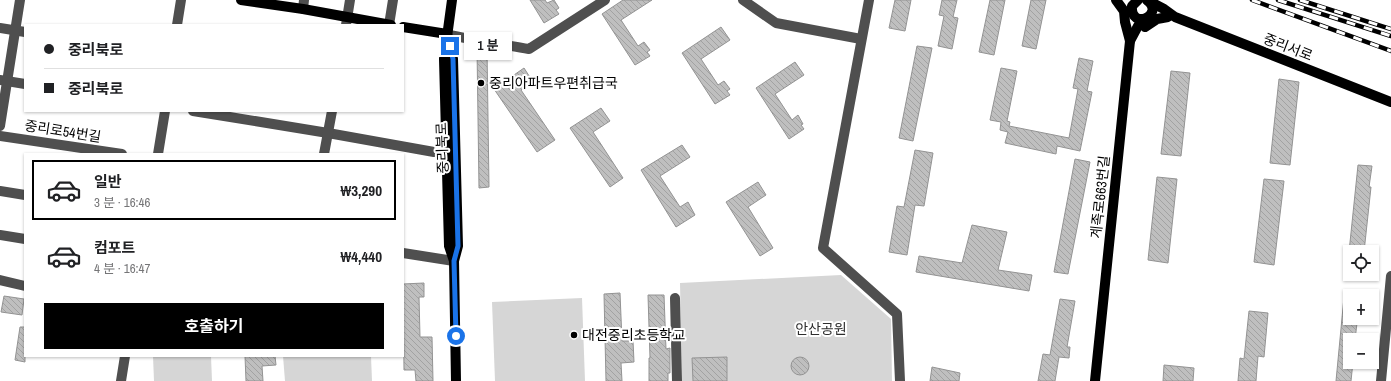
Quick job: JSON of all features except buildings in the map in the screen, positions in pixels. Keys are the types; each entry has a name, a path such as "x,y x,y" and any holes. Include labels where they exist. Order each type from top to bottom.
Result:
{"main road":[{"path":"241,0 304,4 346,21 379,24"},
{"name":"중리북로","path":"452,0 446,34 454,67 458,246 454,261 456,381"},
{"path":"1116,0 1124,11 1125,22 1131,36"},
{"path":"1121,0 1134,7 1137,18 1147,18 1156,15 1171,17"},
{"path":"1147,0 1164,9 1171,17"},
{"path":"1147,0 1152,7 1152,10 1147,18"},
{"path":"1131,36 1130,22 1134,7"},
{"path":"1131,36 1157,19 1171,17"},
{"name":"중리서로","path":"1171,17 1391,102"},
{"name":"계족로663번길","path":"1095,381 1131,36 1138,26 1147,18"},
{"path":"404,27 446,34"}],"street":[{"path":"0,126 4,81 20,32 20,0"},
{"path":"178,24 181,0"},
{"path":"346,21 350,0"},
{"path":"390,24 393,0"},
{"path":"446,34 468,40 486,41 529,49 605,0"},
{"path":"743,0 776,23 861,39"},
{"path":"868,0 823,248 897,314 900,381"},
{"path":"0,28 20,32"},
{"path":"4,81 24,84"},
{"path":"158,153 165,112"},
{"path":"199,112 328,132 434,152"},
{"path":"324,153 332,112"},
{"name":"중리로54번길","path":"0,136 115,153"},
{"path":"0,191 24,195"},
{"path":"0,235 24,239"},
{"path":"404,253 454,261"},
{"path":"1381,381 1391,276"},
{"path":"0,280 24,286"},
{"path":"675,298 677,381"},
{"path":"121,381 125,357"}],"green space":[{"name":"안산공원","path":"841,275 891,319 892,381 682,381 680,283"},
{"path":"582,298 585,381 495,381 492,302"},
{"path":"153,357 211,357 212,381 154,381"},
{"path":"283,357 371,357 372,381 285,381"}],"railway":[{"path":"1252,0 1391,51"},
{"path":"1278,0 1391,36"},
{"path":"1300,0 1391,29"}],"place":[{"name":"중리아파트우편취급국","path":"481,83"},
{"name":"대전중리초등학교","path":"574,335"}],"route":[{"path":"450,46 453,59 458,246 454,261 456,336"}]}
